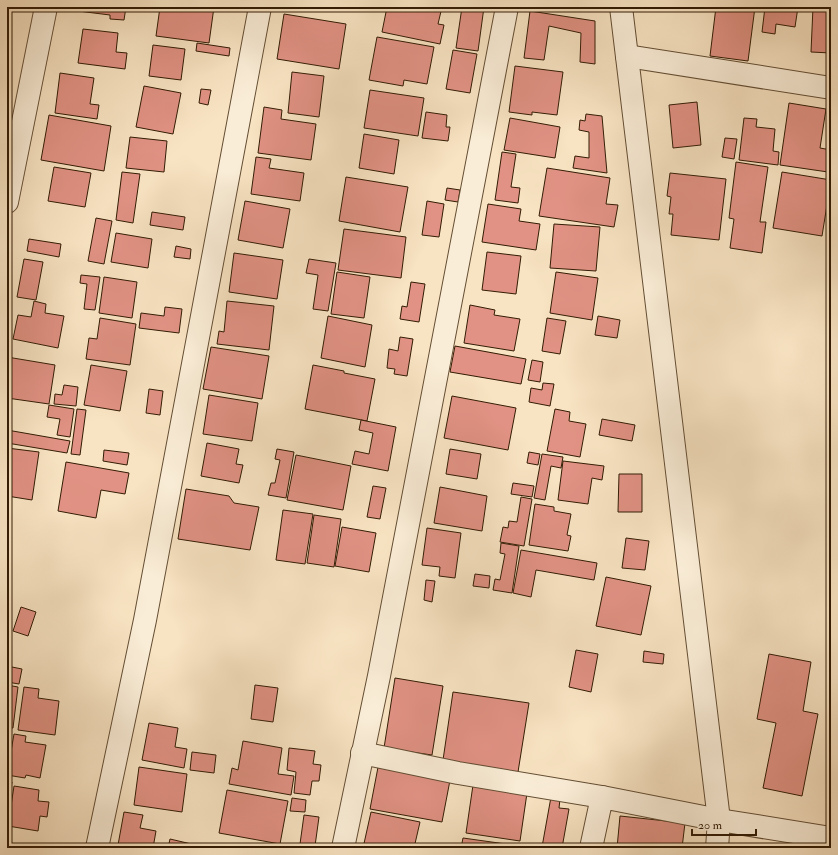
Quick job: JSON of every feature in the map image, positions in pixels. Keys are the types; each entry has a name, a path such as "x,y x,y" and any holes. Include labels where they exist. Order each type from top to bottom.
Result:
{"street":[{"path":"7,202 46,7"},
{"path":"97,848 146,620 260,7"},
{"path":"343,848 379,676 507,7"},
{"path":"621,7 719,820 717,848"},
{"path":"627,56 831,88"},
{"path":"362,753 458,773 602,797 719,820 831,838"},
{"path":"591,848 602,797"}],"building":[{"path":"78,7 126,7 124,20 110,19 110,15 78,11"},
{"path":"160,7 214,7 209,43 156,36"},
{"path":"387,7 442,7 438,24 444,25 440,44 382,32"},
{"path":"462,7 484,7 478,51 456,48"},
{"path":"716,7 755,7 748,61 710,56"},
{"path":"765,7 798,7 795,27 776,24 775,34 762,32"},
{"path":"813,7 831,7 831,53 811,52"},
{"path":"530,11 595,21 595,64 580,62 581,33 549,26 544,60 524,58"},
{"path":"284,14 346,24 339,69 277,59"},
{"path":"83,29 118,33 116,52 127,53 125,69 78,63"},
{"path":"377,37 434,47 427,84 404,80 403,86 369,80"},
{"path":"197,43 230,48 229,56 196,51"},
{"path":"153,45 185,49 181,80 149,76"},
{"path":"453,50 477,54 470,93 446,89"},
{"path":"515,66 563,72 557,115 532,112 532,115 509,112"},
{"path":"292,72 324,76 319,117 288,113"},
{"path":"60,73 94,78 90,104 99,105 97,119 55,113"},
{"path":"144,86 181,93 173,134 136,127"},
{"path":"201,89 211,90 208,105 199,103"},
{"path":"370,90 424,98 418,136 364,128"},
{"path":"697,102 701,145 673,148 669,105"},
{"path":"789,103 826,109 820,148 831,150 828,172 780,165"},
{"path":"264,107 282,110 281,119 316,124 311,160 258,153"},
{"path":"426,112 447,115 446,127 450,127 448,141 422,138"},
{"path":"586,114 602,116 607,173 573,168 575,156 589,158 589,132 579,130 580,120 585,121"},
{"path":"49,115 111,126 104,171 41,160"},
{"path":"510,118 560,127 555,158 504,150"},
{"path":"744,118 757,119 756,127 775,129 773,151 779,152 778,165 739,160"},
{"path":"364,134 399,140 394,174 359,168"},
{"path":"130,137 167,141 164,172 126,168"},
{"path":"725,138 737,139 734,159 722,157"},
{"path":"502,152 516,154 511,187 520,188 518,203 495,200"},
{"path":"256,157 271,159 269,168 304,173 300,201 251,194"},
{"path":"736,162 768,167 760,222 766,222 762,253 730,248 734,219 729,218"},
{"path":"54,167 91,173 85,207 48,201"},
{"path":"547,168 610,178 606,204 618,205 614,227 539,216"},
{"path":"122,172 140,174 133,223 116,220"},
{"path":"782,172 831,180 822,236 773,228"},
{"path":"670,173 726,179 719,240 671,235 673,214 669,214 671,197 667,196"},
{"path":"346,177 408,187 400,232 339,221"},
{"path":"447,188 460,190 458,202 445,200"},
{"path":"245,201 290,209 283,248 238,240"},
{"path":"427,201 444,204 439,237 422,235"},
{"path":"488,204 521,209 519,221 540,224 536,250 482,242"},
{"path":"152,212 185,217 183,230 150,225"},
{"path":"96,218 112,221 104,264 88,261"},
{"path":"554,224 600,227 596,271 550,268"},
{"path":"344,229 406,237 401,278 338,270"},
{"path":"116,233 152,239 148,268 111,262"},
{"path":"29,239 61,244 59,257 27,251"},
{"path":"176,246 191,249 190,259 174,257"},
{"path":"487,252 521,256 516,294 482,290"},
{"path":"234,253 283,260 277,299 229,292"},
{"path":"24,259 43,262 36,300 17,297"},
{"path":"309,259 336,263 328,311 313,309 318,275 306,273"},
{"path":"337,272 370,277 364,318 331,314"},
{"path":"556,272 598,278 592,320 550,313"},
{"path":"81,275 100,277 95,310 84,309 87,284 80,283"},
{"path":"104,277 137,282 132,318 99,313"},
{"path":"411,282 425,284 419,322 400,319 402,306 407,307"},
{"path":"34,301 46,304 45,313 64,316 58,348 13,339 18,315 31,317"},
{"path":"227,301 274,306 269,350 217,344 219,331 224,332"},
{"path":"470,305 495,310 494,315 520,319 514,351 464,343"},
{"path":"165,307 182,309 179,333 139,328 141,313 164,316"},
{"path":"328,316 372,325 365,367 321,358"},
{"path":"598,316 620,320 617,338 595,335"},
{"path":"100,318 136,324 130,365 86,359 89,338 97,339"},
{"path":"547,318 566,321 560,354 542,351"},
{"path":"400,337 413,339 407,376 394,374 395,369 387,368 389,349 398,351"},
{"path":"455,346 526,359 521,384 450,372"},
{"path":"211,347 269,356 262,399 203,389"},
{"path":"7,357 55,365 49,404 7,398"},
{"path":"532,360 543,362 540,382 528,380"},
{"path":"91,365 127,371 120,411 84,405"},
{"path":"313,365 375,379 367,421 305,409"},
{"path":"543,383 554,384 550,406 529,402 531,388 542,390"},
{"path":"64,385 78,387 76,406 54,404 55,394 62,395"},
{"path":"149,389 163,391 160,415 146,413"},
{"path":"209,395 258,403 252,441 203,434"},
{"path":"452,396 516,408 508,450 444,438"},
{"path":"49,405 74,409 70,437 57,435 60,419 47,417"},
{"path":"77,409 86,410 80,455 71,454"},
{"path":"555,409 570,412 569,421 586,424 580,457 547,451"},
{"path":"602,419 635,425 632,441 599,435"},
{"path":"361,420 396,427 388,471 352,464 355,451 369,454 373,433 359,430"},
{"path":"7,430 70,441 67,453 7,443"},
{"path":"207,443 239,449 236,464 243,465 239,483 201,476"},
{"path":"7,448 39,452 32,500 7,496"},
{"path":"277,449 294,452 286,498 268,495 271,483 275,483 280,460 275,459"},
{"path":"450,449 481,454 477,479 446,474"},
{"path":"104,450 129,453 127,465 103,461"},
{"path":"529,452 540,454 538,465 527,463"},
{"path":"542,454 563,457 561,468 551,466 545,500 534,498"},
{"path":"296,455 351,466 343,510 287,500"},
{"path":"563,461 604,466 602,480 592,478 588,504 558,500"},
{"path":"66,462 129,473 125,494 101,490 96,518 58,511"},
{"path":"619,474 642,474 642,512 618,512"},
{"path":"513,483 534,486 532,497 511,494"},
{"path":"373,486 386,488 380,519 367,517"},
{"path":"440,487 487,496 482,531 434,523"},
{"path":"186,489 229,496 234,503 259,507 250,550 178,539"},
{"path":"521,497 532,499 524,546 500,542 503,527 508,528 509,521 517,522"},
{"path":"535,504 554,507 554,511 571,514 567,535 571,536 568,551 529,545"},
{"path":"283,510 313,514 305,564 276,560"},
{"path":"314,515 341,519 334,567 307,563"},
{"path":"342,527 376,533 369,572 335,566"},
{"path":"427,528 461,533 455,578 439,576 440,567 422,565"},
{"path":"626,538 649,541 645,570 622,568"},
{"path":"501,543 519,546 512,593 493,590 495,579 500,580 505,554 500,553"},
{"path":"521,550 597,563 594,580 536,570 531,597 513,593"},
{"path":"475,574 490,576 489,588 473,586"},
{"path":"606,577 651,586 641,635 596,626"},
{"path":"426,580 435,581 432,602 424,600"},
{"path":"21,607 36,612 28,636 13,631"},
{"path":"576,650 598,654 591,692 569,687"},
{"path":"644,651 664,654 663,664 643,662"},
{"path":"769,654 811,662 803,711 818,714 802,796 763,788 776,723 757,719"},
{"path":"7,666 22,669 19,684 7,682"},
{"path":"395,678 443,686 432,755 384,748"},
{"path":"7,685 18,687 13,728 7,728"},
{"path":"255,685 278,688 273,722 251,719"},
{"path":"24,687 39,689 38,698 59,701 55,735 18,730"},
{"path":"453,692 529,703 518,772 443,760"},
{"path":"149,723 178,728 175,747 187,749 184,768 142,760"},
{"path":"14,734 26,736 25,742 46,745 40,778 26,775 25,778 7,775"},
{"path":"243,741 282,748 278,774 294,776 291,795 229,784 232,768 238,770"},
{"path":"289,748 315,751 313,764 321,765 319,781 312,781 310,795 294,793 296,772 287,770"},
{"path":"192,752 216,755 214,773 190,770"},
{"path":"379,762 451,775 442,822 370,809"},
{"path":"139,767 187,774 182,812 134,805"},
{"path":"7,781 12,782 7,808"},
{"path":"473,785 527,793 520,841 466,833"},
{"path":"14,786 39,790 38,801 49,802 47,817 40,816 38,831 8,826"},
{"path":"227,790 288,801 280,844 219,833"},
{"path":"551,797 560,799 559,808 569,809 562,848 542,847"},
{"path":"292,798 306,800 305,812 290,811"},
{"path":"124,812 143,815 140,828 156,831 153,848 131,848 118,845"},
{"path":"371,812 420,822 414,848 363,848"},
{"path":"304,815 319,817 315,846 300,844"},
{"path":"620,816 685,823 682,848 617,848"},
{"path":"463,838 520,846 520,848 461,848"},
{"path":"170,839 200,846 199,848 168,848"},
{"path":"216,844 234,846 234,848 215,848"}]}
